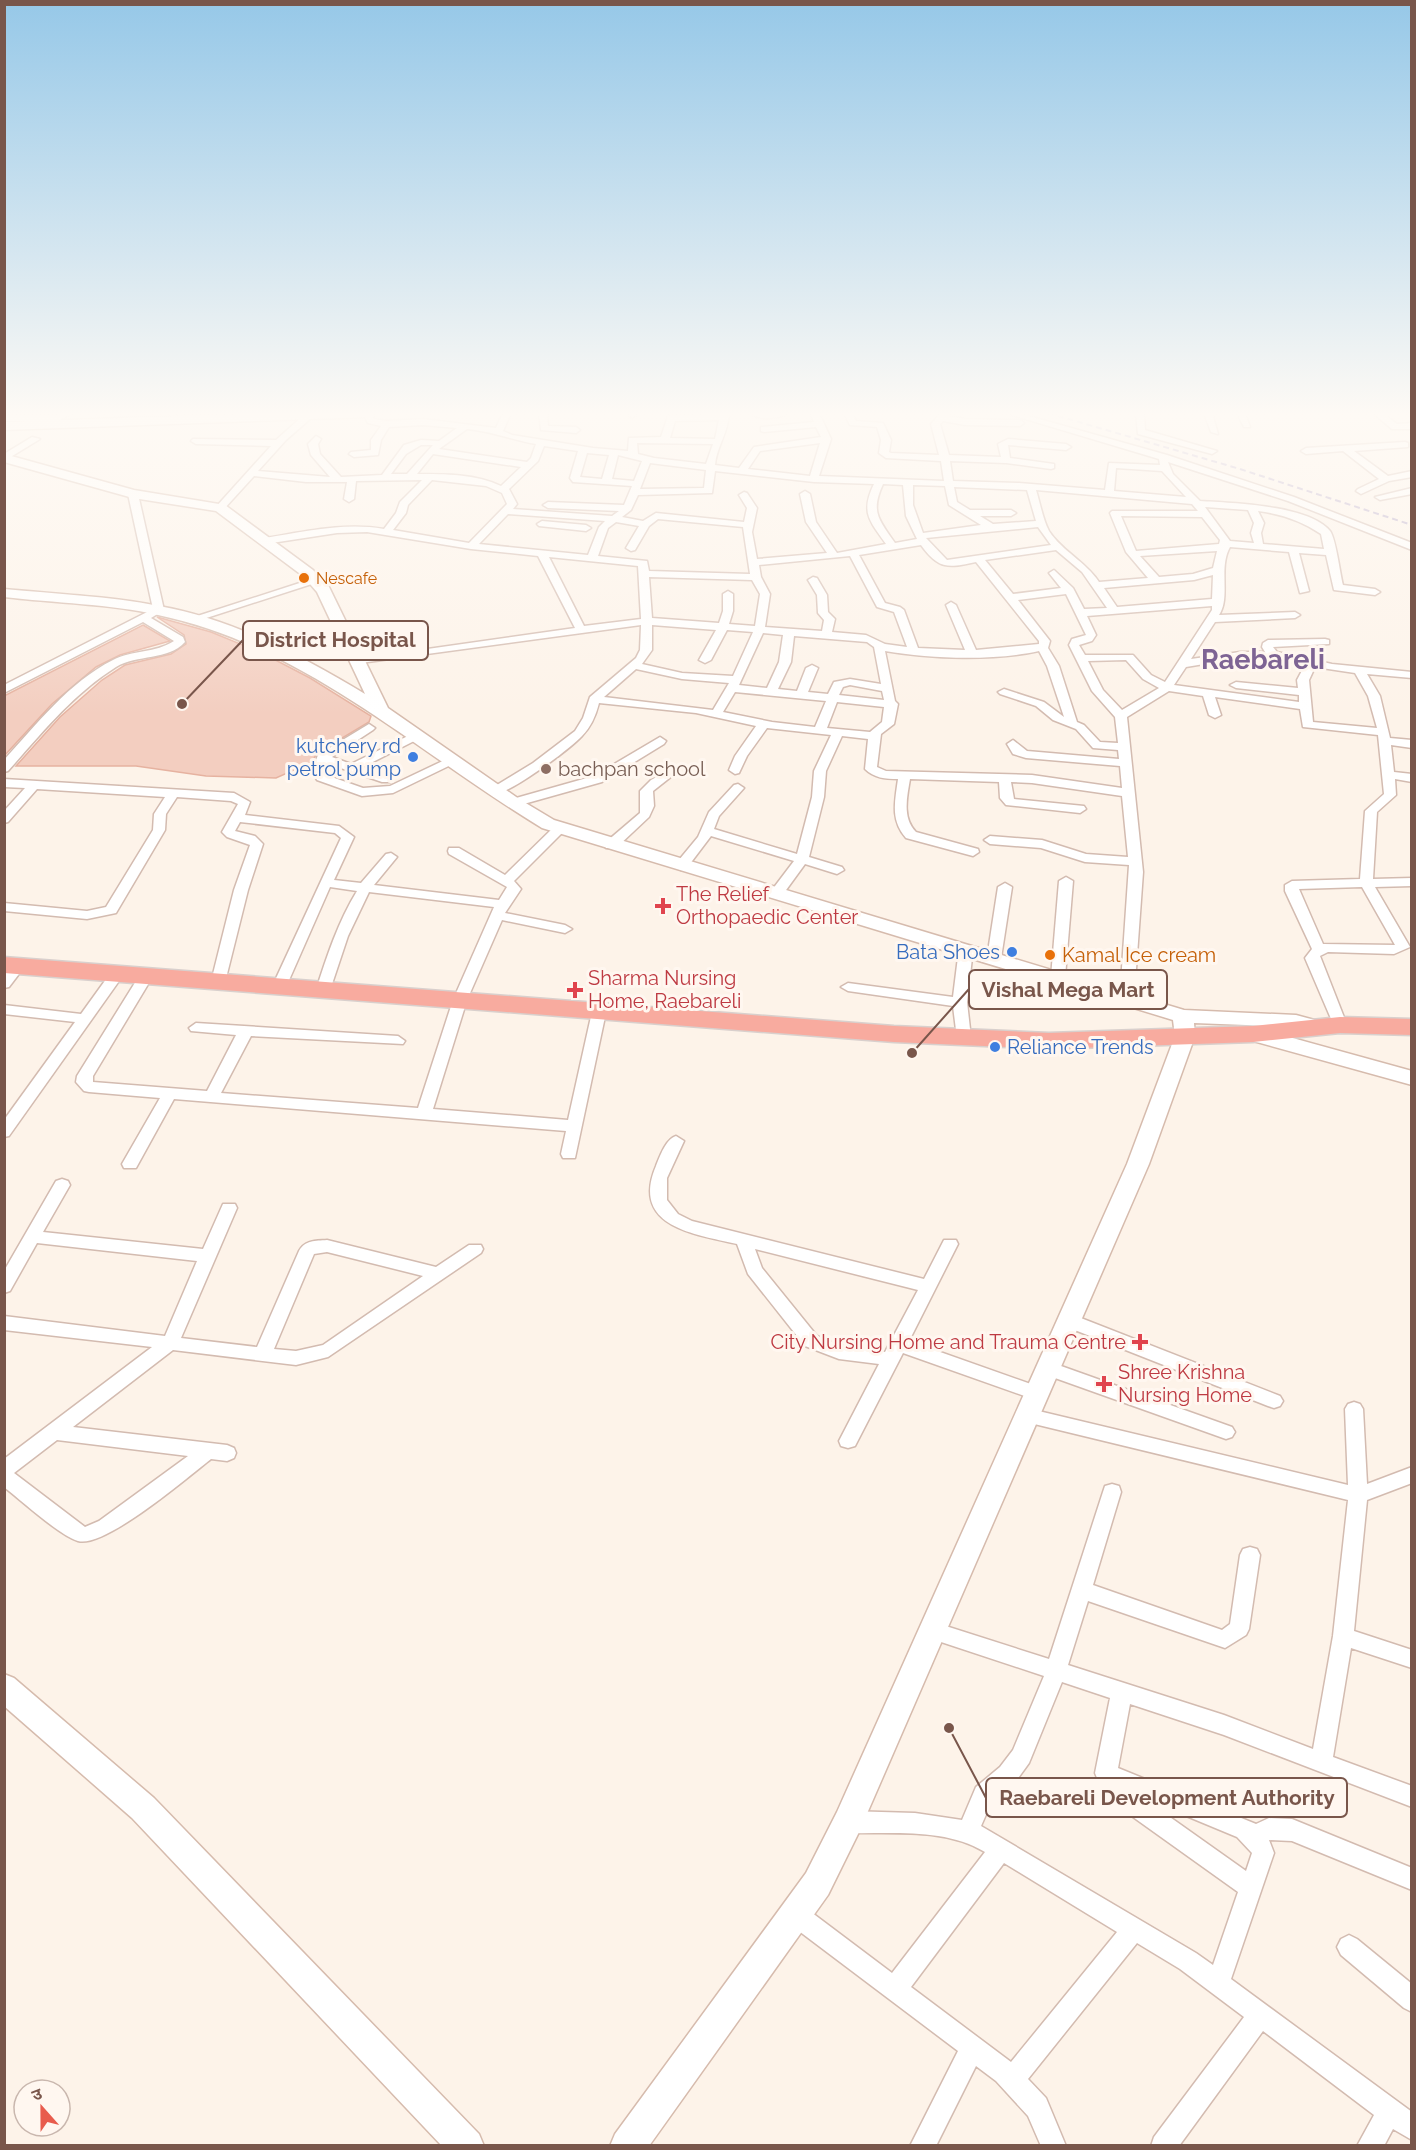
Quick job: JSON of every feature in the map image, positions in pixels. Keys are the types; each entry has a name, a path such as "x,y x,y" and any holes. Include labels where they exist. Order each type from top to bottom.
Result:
{"highway":[{"path":"9,972 146,976 964,1038 1049,1041 1184,1026 1264,1032 1328,1026 1412,1027"}],"street":[{"path":"137,513 159,610"},
{"path":"227,513 316,581 324,590 381,711"},
{"path":"387,532 401,513"},
{"path":"592,558 604,527 621,513"},
{"path":"716,714 734,684 757,630 765,594 756,577 748,546 751,513"},
{"path":"810,513 812,522 834,556"},
{"path":"871,513 893,547"},
{"path":"910,513 913,525 922,539 944,563 953,564 978,558 1058,547"},
{"path":"969,513 991,527"},
{"path":"1037,513 1040,524 1058,547 1086,570 1114,610"},
{"path":"1116,513 1121,533 1133,554 1156,580"},
{"path":"1136,513 1166,513"},
{"path":"1121,716 1167,687 1219,602 1218,570 1225,546 1216,527 1205,513"},
{"path":"1255,513 1259,523 1256,533 1259,543"},
{"path":"1283,513 1323,530 1343,520"},
{"path":"1324,513 1412,547"},
{"path":"471,546 501,515 614,519 645,524"},
{"path":"501,515 586,528"},
{"path":"631,548 645,524 653,518 665,516 748,525"},
{"path":"753,562 834,556 893,547 922,539 991,527 1040,524"},
{"path":"265,541 346,529 387,532 471,546 643,563 642,574 648,621 646,650 633,665 594,699 589,718 579,733 537,766 496,791"},
{"path":"1323,530 1338,588 1375,592"},
{"path":"1133,554 1225,546 1330,552"},
{"path":"1293,549 1304,591"},
{"path":"542,553 580,628 586,630"},
{"path":"853,553 877,601 882,605 899,610 913,649"},
{"path":"978,558 1010,598 1056,646 1081,658 1129,657 1146,677 1167,687 1209,695 1303,706"},
{"path":"1097,585 1202,576 1218,570"},
{"path":"357,662 648,621 867,638 879,646 971,652 1016,652 1056,646 1091,637 1069,590 1054,573"},
{"path":"642,574 756,577"},
{"path":"813,580 822,595 823,613 830,619 826,635"},
{"path":"190,620 316,581"},
{"path":"1010,598 1069,590"},
{"path":"4,593 159,610 229,631 298,660 381,711 513,803 559,829 1127,997 1184,1026 1296,1021 1328,1026 1312,958 1319,950 1394,950 1402,947 1366,882 1371,811 1389,799 1385,736 1374,696 1359,670"},
{"path":"705,660 721,627 729,603 728,594"},
{"path":"1080,614 1219,602"},
{"path":"951,605 971,652"},
{"path":"4,690 159,610"},
{"path":"1210,619 1295,615"},
{"path":"4,768 68,701 113,664 132,656 172,647 180,642 179,639 145,619"},
{"path":"771,693 785,662 789,633"},
{"path":"1273,655 1267,646 1268,643 1325,642"},
{"path":"879,646 886,687 892,704 888,724 877,731 874,736 872,769 878,774 1050,781 1128,793"},
{"path":"1056,646 1050,658 1072,723"},
{"path":"1182,664 1240,655 1273,655 1359,670 1412,675"},
{"path":"1081,658 1098,691 1121,716 1135,861 1127,997"},
{"path":"1311,662 1303,680 1305,723 1310,727 1385,736 1412,744"},
{"path":"633,665 771,693 892,704"},
{"path":"801,696 812,668"},
{"path":"820,730 836,687 842,683 886,687"},
{"path":"1236,685 1303,692"},
{"path":"1004,692 1036,702 1057,718 1082,729 1097,745 1124,747"},
{"path":"1209,695 1215,715"},
{"path":"594,699 716,714 764,724 874,736"},
{"path":"735,770 741,756 764,724"},
{"path":"369,728 322,758 318,771 321,777 362,792 393,789 453,761"},
{"path":"776,894 802,859 818,797 820,771 838,732"},
{"path":"352,768 418,736"},
{"path":"513,803 598,779 660,741"},
{"path":"1013,744 1017,751 1026,754 1126,762"},
{"path":"322,758 386,779"},
{"path":"1388,775 1412,778"},
{"path":"610,845 643,817 647,807 645,795 647,788 666,776"},
{"path":"904,776 900,820 906,831 911,835 973,852"},
{"path":"1005,778 1006,798 1010,802 1080,809"},
{"path":"1048,806 1050,781"},
{"path":"4,783 240,799 244,806 228,829 230,835 250,838 257,843 241,890 218,982"},
{"path":"4,819 35,784"},
{"path":"681,866 705,838 713,815 738,788"},
{"path":"4,907 87,915 111,910 159,830 160,814 174,793"},
{"path":"236,818 347,834 347,840 279,987"},
{"path":"506,881 559,829"},
{"path":"707,831 837,870"},
{"path":"990,840 1042,844 1084,858 1135,861"},
{"path":"424,1115 460,1000 500,910 514,889 506,881 454,852"},
{"path":"323,990 339,942 365,888 391,857"},
{"path":"1058,977 1066,881"},
{"path":"1319,950 1290,887 1298,883 1412,882"},
{"path":"327,883 500,910 565,929"},
{"path":"994,958 1005,887"},
{"path":"964,1038 960,1002 966,950"},
{"path":"4,1132 117,974"},
{"path":"146,976 85,1076 84,1082 97,1089 575,1126"},
{"path":"848,987 960,1002"},
{"path":"4,1009 85,1020"},
{"path":"570,1154 599,1012"},
{"path":"627,2145 817,1884 848,1822 930,1630 1138,1164 1184,1026"},
{"path":"196,1028 398,1041"},
{"path":"211,1098 246,1031"},
{"path":"1264,1032 1412,1066"},
{"path":"1264,1032 1412,1078"},
{"path":"130,1164 169,1095"},
{"path":"676,1141 659,1174 657,1188 660,1204 671,1219 744,1240 928,1286"},
{"path":"4,1287 62,1185"},
{"path":"4,1470 170,1343 229,1208"},
{"path":"33,1237 208,1256"},
{"path":"744,1240 754,1270 811,1341 821,1348 894,1351 1036,1392 1358,1495 1412,1474"},
{"path":"848,1441 950,1244"},
{"path":"263,1354 307,1251 311,1247 327,1246 439,1274"},
{"path":"4,1323 296,1358 328,1350 475,1249"},
{"path":"1068,1320 1274,1401"},
{"path":"1036,1392 1226,1432"},
{"path":"1321,1763 1343,1636 1358,1495 1354,1409"},
{"path":"53,1432 227,1453"},
{"path":"4,1476 78,1533 86,1535 106,1527 208,1451"},
{"path":"968,1831 984,1794 1015,1766 1056,1671 1112,1492"},
{"path":"1081,1590 1225,1639 1239,1629 1250,1555"},
{"path":"930,1630 1224,1725 1412,1797"},
{"path":"1343,1636 1412,1659"},
{"path":"4,1687 143,1808 468,2145"},
{"path":"1122,1692 1106,1773 1113,1790 1251,1888"},
{"path":"1106,1773 1245,1829 1254,1836 1263,1853 1218,1983"},
{"path":"848,1822 968,1831 1188,1961 1412,2128"},
{"path":"1254,1836 1269,1829 1292,1830 1412,1879"},
{"path":"894,1989 1000,1850"},
{"path":"795,1914 1012,2080 1037,2107 1054,2145"},
{"path":"1012,2080 1134,1929"},
{"path":"1349,1947 1412,2000"},
{"path":"1163,2145 1260,2015"},
{"path":"922,2145 972,2049"},
{"path":"1369,2145 1390,2112"}],"building":[{"path":"157,617 211,632 262,653 310,678 371,716 369,722 317,753 312,762 276,778 206,776 136,766 16,766 60,717 102,680 125,665 171,654 186,644 184,635"},
{"path":"143,625 170,641 120,655 96,667 52,704 4,756 4,696"}],"railway":[{"path":"1376,513 1412,525"}],"place":[{"name":"Nescafe","path":"304,578"},
{"name":"District Hospital","path":"182,704"},
{"name":"kutchery rd petrol pump","path":"413,757"},
{"name":"bachpan school","path":"546,769"},
{"name":"The Relief Orthopaedic Center","path":"663,906"},
{"name":"Bata Shoes","path":"1012,952"},
{"name":"Kamal Ice cream","path":"1050,955"},
{"name":"Sharma Nursing Home, Raebareli","path":"575,990"},
{"name":"Reliance Trends","path":"995,1047"},
{"name":"Vishal Mega Mart","path":"912,1053"},
{"name":"City Nursing Home and Trauma Centre","path":"1140,1342"},
{"name":"Shree Krishna Nursing Home","path":"1104,1384"},
{"name":"Raebareli Development Authority","path":"949,1728"}],"district":[{"name":"Raebareli","path":"1263,659"}]}
